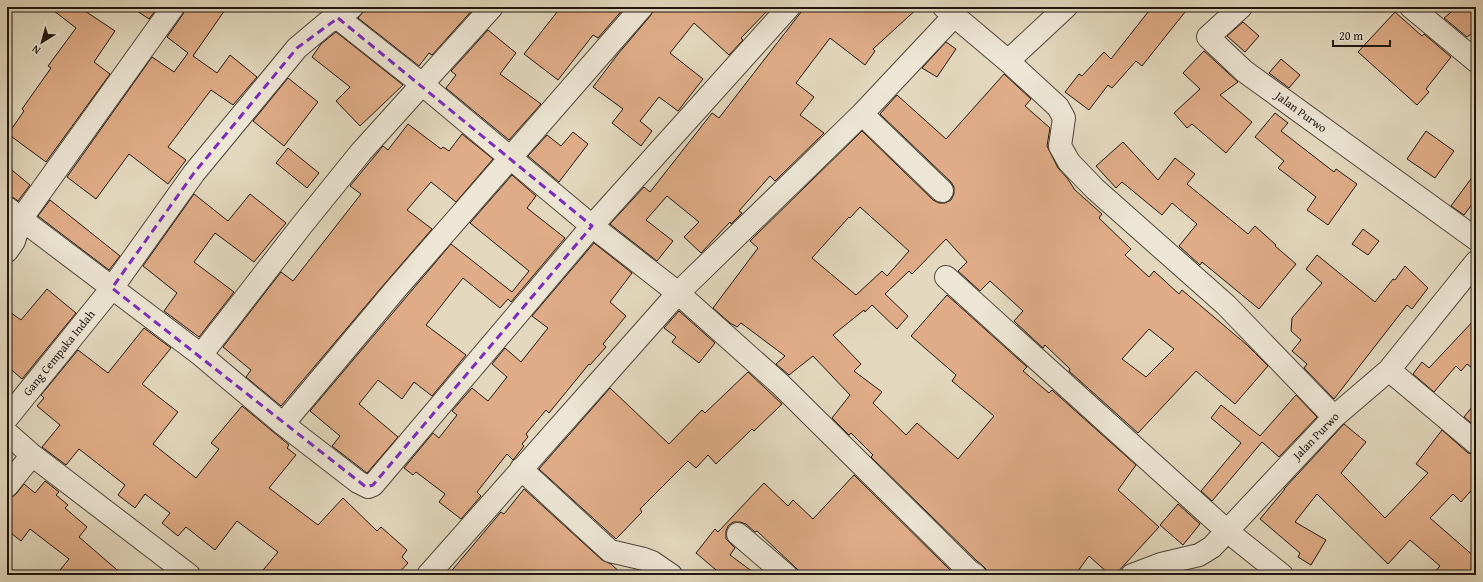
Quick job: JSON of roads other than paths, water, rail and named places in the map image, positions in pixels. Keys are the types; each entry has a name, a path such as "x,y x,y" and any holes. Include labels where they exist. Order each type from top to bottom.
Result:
{"street":[{"path":"7,251 14,241 14,214 173,7"},
{"path":"201,355 361,152 492,7"},
{"path":"283,424 395,290 642,7"},
{"path":"14,214 201,355 283,424 358,482 366,487 372,486 592,226 789,7"},
{"path":"1008,61 1066,7"},
{"name":"Jalan Purwo","path":"1241,7 1208,37 1244,71 1476,239"},
{"path":"1411,7 1476,61"},
{"path":"428,575 678,293 862,114 949,11 1008,61 1058,108 1064,118 1060,146 1069,162 1095,189 1226,305 1334,417"},
{"path":"345,12 423,85 592,226 678,293 784,388 966,574"},
{"name":"Gang Cempaka Indah","path":"7,418 112,288 194,174 297,48 328,22 345,12"},
{"path":"862,114 942,191"},
{"name":"Jalan Purwo","path":"1132,575 1161,564 1199,554 1212,547 1334,417 1389,370 1476,262"},
{"path":"946,277 1227,531 1282,575"},
{"path":"1389,370 1476,442"},
{"path":"7,433 32,456 189,575"},
{"path":"7,486 32,456"},
{"path":"521,469 610,550 652,562 671,575"},
{"path":"738,534 786,575"}]}
